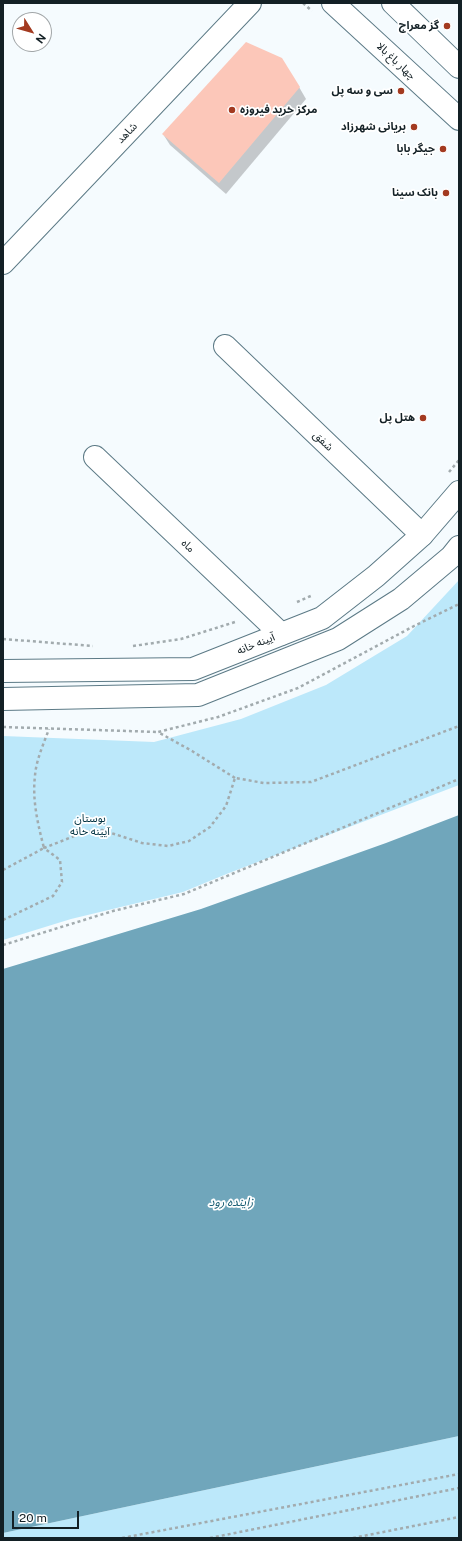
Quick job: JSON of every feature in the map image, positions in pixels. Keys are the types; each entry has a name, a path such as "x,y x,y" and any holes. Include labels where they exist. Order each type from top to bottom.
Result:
{"main road":[{"name":"شاهد","path":"3,263 250,3"},
{"name":"چهار باغ بالا","path":"334,3 459,120"},
{"path":"393,3 459,67"},
{"name":"شفق","path":"225,346 422,535"},
{"name":"ماه","path":"95,457 281,634"},
{"name":"آیینه خانه","path":"3,671 193,669 322,618 376,576 422,535 459,492"},
{"path":"3,699 198,695 338,639 401,599 451,556 459,547"}],"path":[{"path":"3,727 158,732 218,717 298,688 414,626 459,604"},
{"path":"158,732 235,778 264,783 311,782 459,726"},
{"path":"3,920 53,896 62,882 60,860 44,848 38,826 35,797 35,775 49,728"},
{"path":"3,870 44,848 82,833 102,830 142,843 168,846 189,841 210,827 226,806 235,778"},
{"path":"3,944 113,911 184,894 459,779"},
{"path":"122,1538 459,1474"},
{"path":"210,1538 459,1488"},
{"path":"353,1538 459,1517"}],"green space":[{"name":"بوستان آیینه خانه","path":"459,580 459,785 183,892 71,919 3,940 3,736 154,742 241,719 326,685 407,636"},
{"path":"459,1436 459,1537 3,1538 3,1533"}],"water":[{"name":"زاینده رود","path":"459,815 459,1436 3,1533 3,969 201,909 386,843"}],"building":[{"name":"مرکز خرید فیروزه","path":"246,42 282,58 300,87 219,183 162,134"}],"place":[{"name":"گز معراج","path":"447,26"},
{"name":"سی و سه پل","path":"401,91"},
{"name":"مرکز خرید فیروزه","path":"232,110"},
{"name":"بریانی شهرزاد","path":"414,127"},
{"name":"جیگر بابا","path":"443,149"},
{"name":"بانک سینا","path":"446,193"},
{"name":"هتل پل","path":"423,418"}]}
